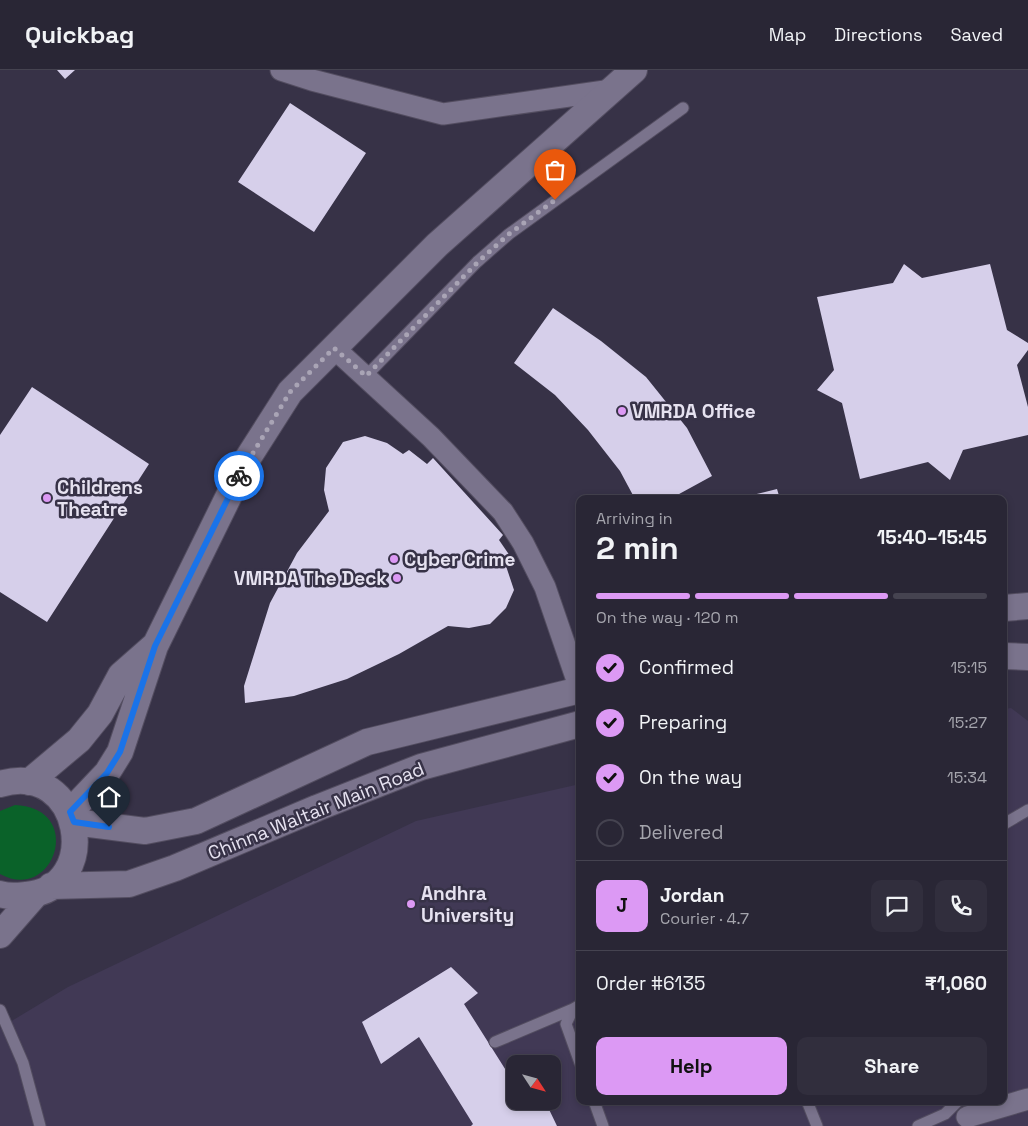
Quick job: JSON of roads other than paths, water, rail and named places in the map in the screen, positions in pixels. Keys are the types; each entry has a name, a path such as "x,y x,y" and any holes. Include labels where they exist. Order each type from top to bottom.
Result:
{"street":[{"path":"281,70 312,80 443,114 612,90"},
{"path":"72,817 107,773 120,752 155,646 246,461 290,392 437,245 634,70"},
{"path":"334,348 431,437 503,512 523,543 545,587 576,677"},
{"path":"1007,608 1028,606"},
{"path":"12,777 79,740 100,714 121,675 155,646"},
{"path":"1007,656 1028,657"},
{"name":"Chinna Waltair Main Road","path":"72,817 145,831 196,821 367,742 576,690"},
{"name":"Chinna Waltair Main Road","path":"0,894 8,897 44,891 129,884 175,868 317,808 421,767 576,725"},
{"path":"0,936 44,891 64,874 73,858 76,840 72,817 59,798 43,786 12,777"},
{"path":"1007,1102 1028,1099"},
{"path":"963,1109 989,1105"}],"lane":[{"path":"366,376 478,262 509,234 683,108"},
{"path":"1007,822 1028,810"},
{"path":"495,1042 576,1007"},
{"path":"576,1007 566,1024 576,1052"},
{"path":"0,1010 24,1063 40,1126"},
{"path":"595,1105 603,1126"},
{"path":"809,1105 817,1126"},
{"path":"918,1126 945,1114 963,1109"}],"place":[{"name":"VMRDA Office","path":"622,411"},
{"name":"Childrens Theatre","path":"47,498"},
{"name":"Cyber Crime","path":"394,559"},
{"name":"VMRDA The Deck","path":"397,578"},
{"name":"Andhra University","path":"411,904"}]}
